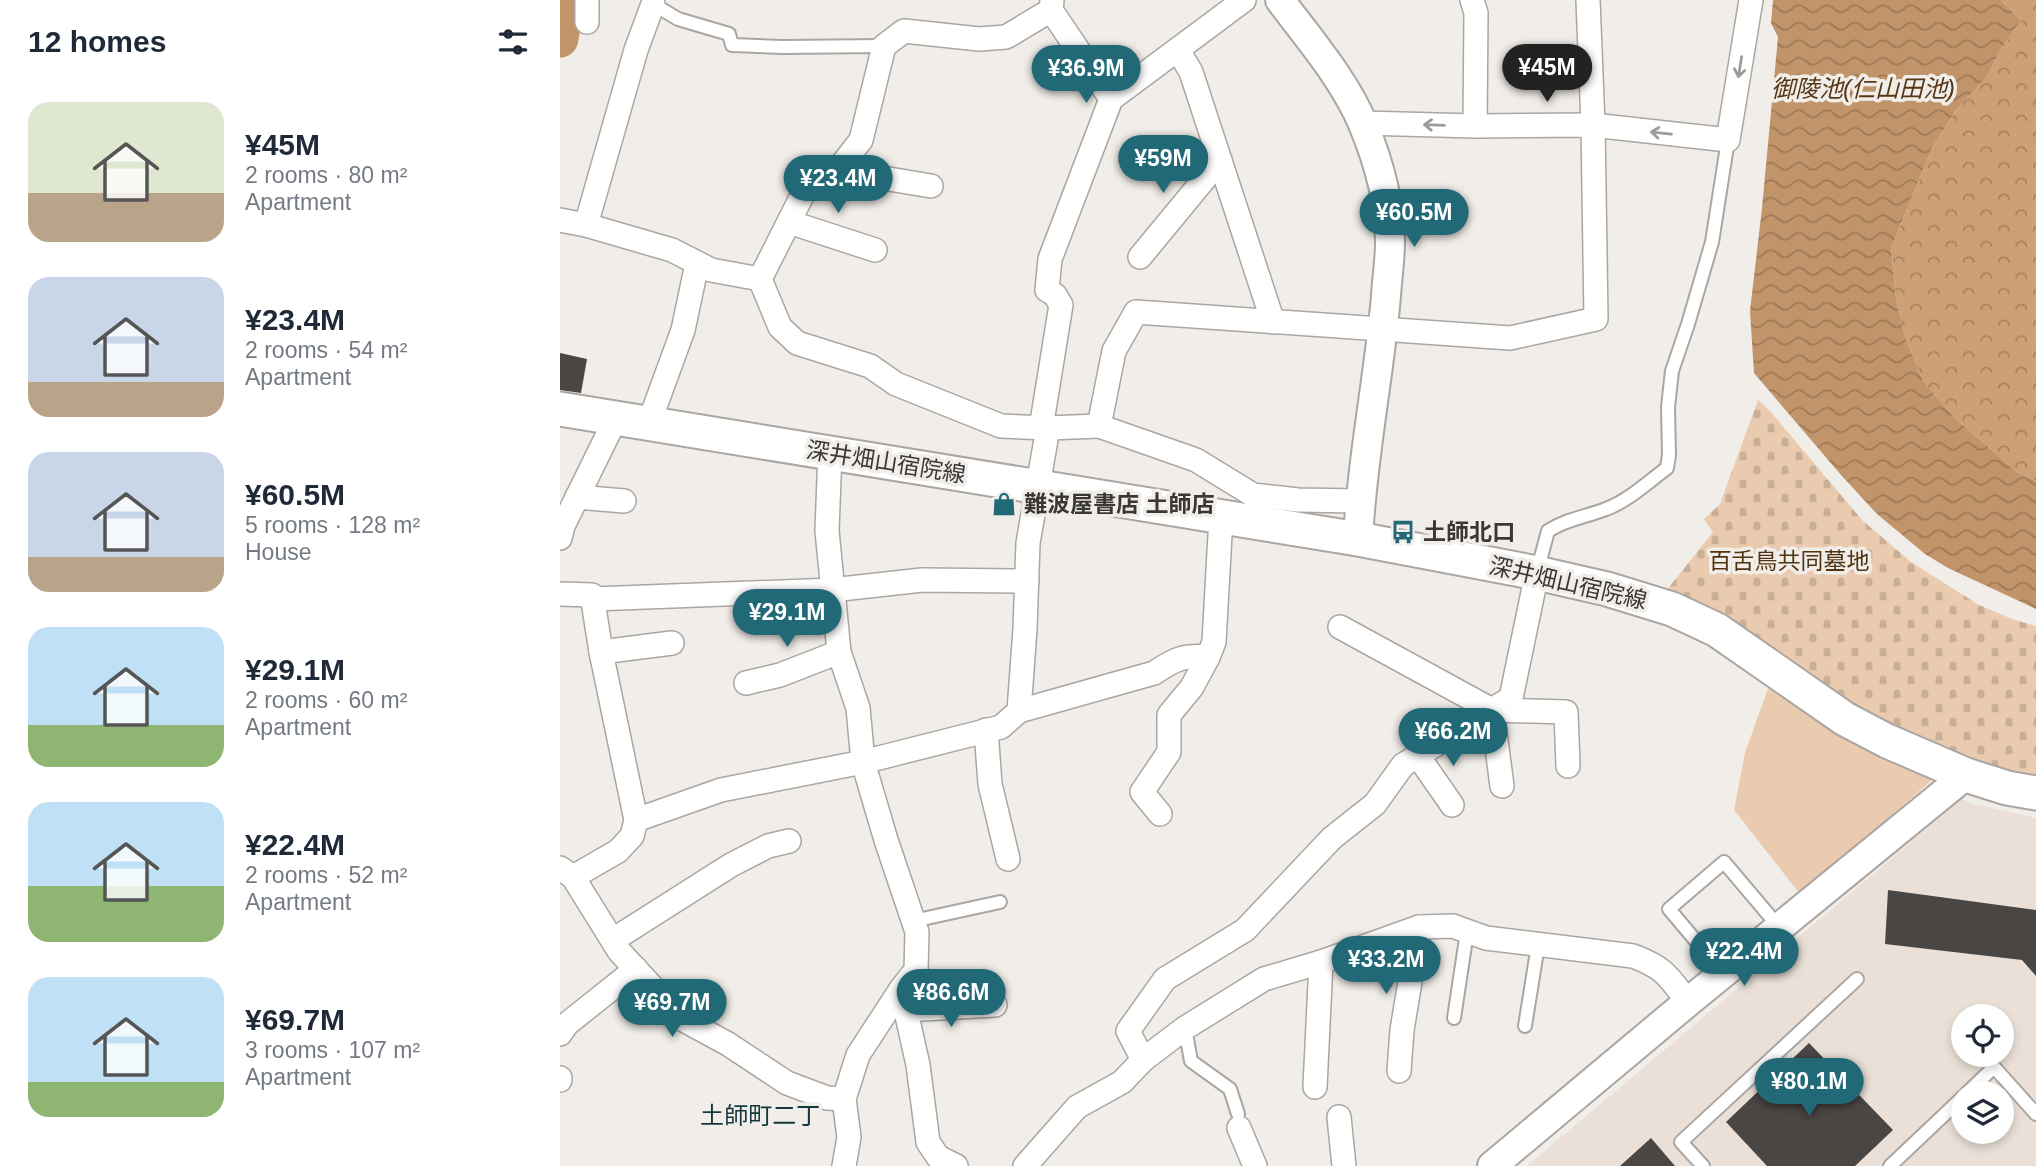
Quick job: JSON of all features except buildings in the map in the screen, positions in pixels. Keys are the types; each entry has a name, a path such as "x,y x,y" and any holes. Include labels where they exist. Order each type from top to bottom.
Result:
{"main road":[{"name":"深井畑山宿院線","path":"560,410 1358,540 1537,573 1607,589 1672,609 1717,630 1845,719 1887,741 1966,775 2007,788 2036,793"}],"street":[{"path":"1018,710 1025,629 1028,543 1061,305 1055,295 1047,290 1050,259 1111,99 1244,0"},
{"path":"1280,0 1345,90 1363,123 1386,204 1390,242 1383,330 1360,501 1358,540"},
{"path":"1472,0 1476,13 1475,126"},
{"path":"1099,426 1114,351 1136,312 1510,338 1596,319 1594,125 1588,0"},
{"path":"1363,123 1594,125 1728,140 1751,0"},
{"path":"586,225 652,2"},
{"path":"1111,99 1051,5 1006,37 979,38 904,31 884,46 861,140 835,170 808,184 760,279 780,327 797,343 870,366 896,384 1001,426 1099,426 1196,460 1253,495 1298,500 1360,501"},
{"path":"1178,50 1191,72 1273,322"},
{"path":"1140,257 1220,160"},
{"path":"835,170 931,186"},
{"path":"560,220 672,250 711,270 760,279"},
{"path":"789,222 875,250"},
{"path":"649,423 683,330 697,264"},
{"path":"560,538 563,526 616,418"},
{"path":"830,453 827,531 839,652 858,708 863,762 917,932 916,970 903,1000 858,1055 844,1099 849,1136 844,1166"},
{"path":"577,497 624,501"},
{"path":"1160,814 1142,792 1169,752 1169,715 1192,687 1214,642 1221,517"},
{"path":"1143,1060 1128,1031 1165,979 1245,930 1332,838 1375,804 1403,765 1511,698 1537,573"},
{"path":"593,599 832,590 922,580 1027,581"},
{"path":"560,594 592,596 636,820 632,836 618,851 566,873 619,951 682,1020 728,1044 787,1083 827,1098 844,1099"},
{"path":"1340,627 1492,710 1566,712 1568,765"},
{"path":"601,652 672,643"},
{"path":"746,683 780,675 839,652"},
{"path":"636,820 721,790 863,762 1001,727 1018,710 1154,673 1173,660 1188,656 1208,657"},
{"path":"1492,710 1502,786"},
{"path":"986,730 990,784 1008,859"},
{"path":"1418,756 1452,805"},
{"path":"1492,1166 1966,775"},
{"path":"613,940 731,865 768,846 789,841"},
{"path":"1025,1166 1077,1107 1122,1082 1143,1060 1185,1028 1264,979 1419,927 1453,926 1486,938 1633,956 1654,964 1665,972 1688,1002"},
{"path":"1398,1071 1419,927"},
{"path":"1315,1087 1321,962"},
{"path":"560,1034 567,1024 636,969"},
{"path":"903,1000 995,1005"},
{"path":"903,1000 918,1065 928,1142 938,1157 956,1166"},
{"path":"1339,1117 1344,1166"},
{"path":"1238,1121 1255,1166"}],"lane":[{"path":"652,2 678,19 729,34 732,45 884,46"},
{"path":"1537,573 1548,531 1561,522 1609,509 1667,468 1670,455 1668,407 1672,370 1712,242 1728,140"},
{"path":"1723,973 1669,909 1724,862 1779,928"},
{"path":"913,922 1000,902"},
{"path":"1454,1018 1467,932"},
{"path":"1525,1026 1538,945"},
{"path":"1703,1166 1681,1142 1857,979"},
{"path":"1185,1028 1191,1061 1230,1089 1238,1121"},
{"path":"1980,1081 1994,1067 2007,1081"},
{"path":"2014,1089 2036,1114"},
{"path":"1890,1166 1951,1108"}],"shaded area":[{"path":"1962,799 2036,818 2036,1166 1527,1166"}],"green space":[{"path":"2001,0 2036,0 2036,481 2017,472 1955,418 1923,381 1905,337 1896,298 1891,248 1932,148 1956,110 1986,78 2021,20"},
{"name":"百舌鳥共同墓地","path":"1758,400 1862,520 1911,562 1979,605 2036,626 2036,775 1991,766 1903,732 1842,697 1793,663 1666,591 1713,532 1704,519 1720,504"},
{"path":"1770,683 1930,772 1931,781 1800,894 1734,810 1745,753"}],"water":[{"name":"御陵池(仁山田池)","path":"1773,0 2001,0 2021,20 1986,78 1956,110 1932,148 1891,248 1896,298 1905,337 1923,381 1955,418 2017,472 2036,481 2036,609 1948,568 1925,554 1877,514 1754,373 1750,311 1778,37 1771,23"}],"waterway":[{"path":"560,39 566,0"}],"place":[{"name":"難波屋書店 土師店","path":"1004,504"},
{"name":"土師北口","path":"1403,532"}],"district":[{"name":"土師町二丁","path":"760,1116"}]}
